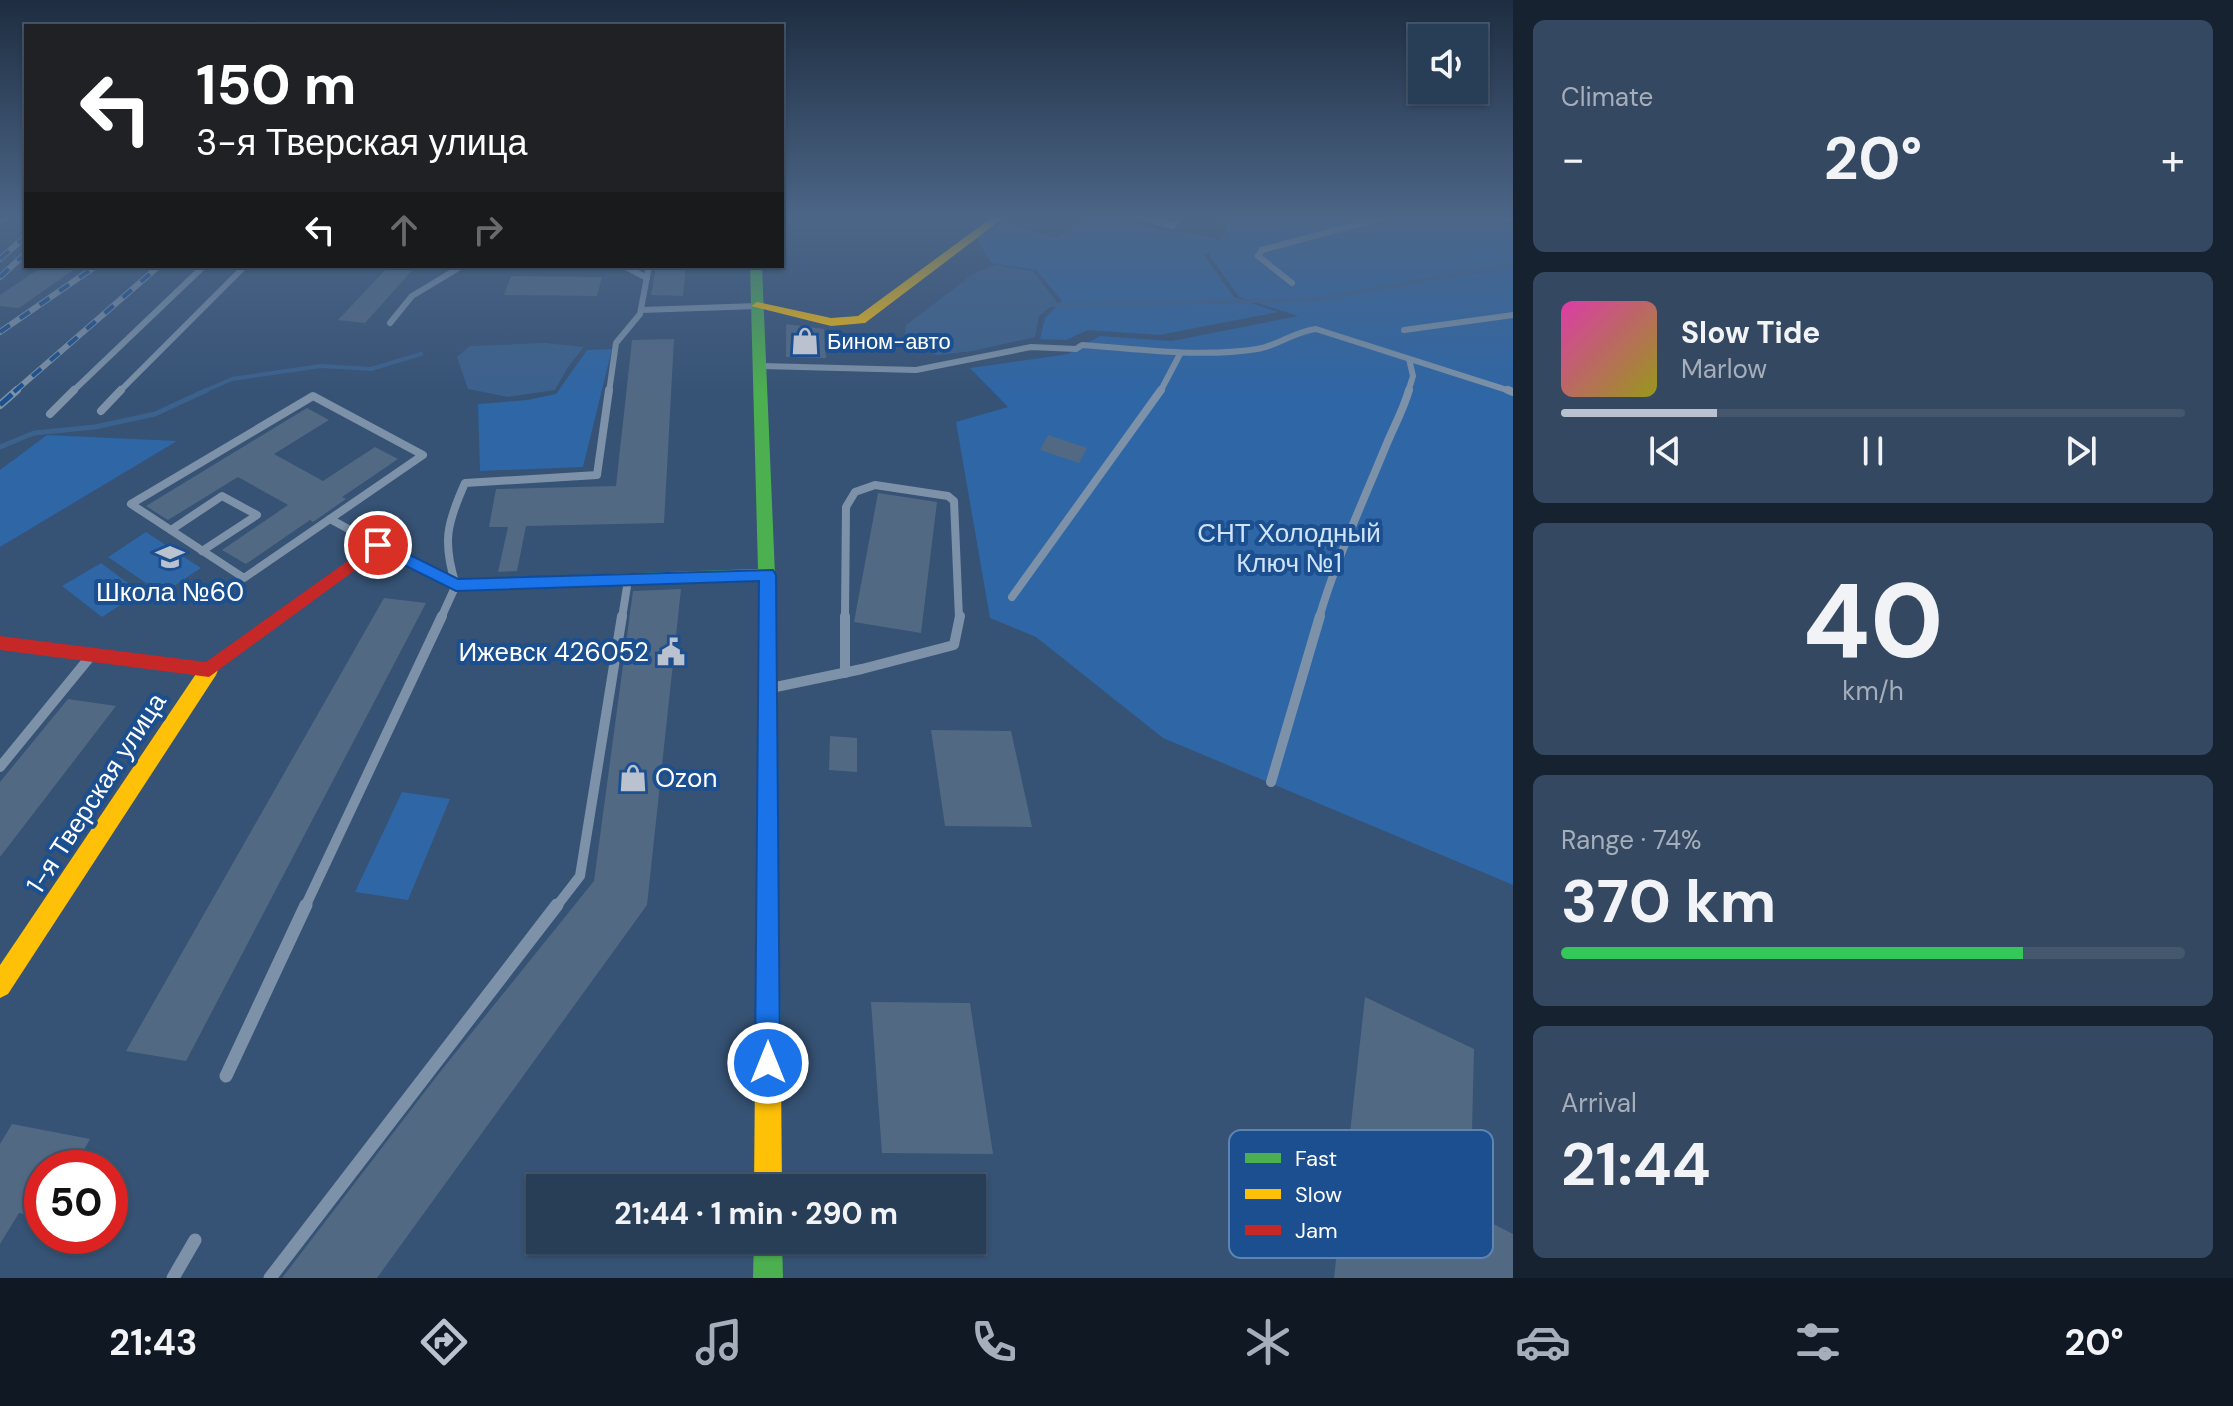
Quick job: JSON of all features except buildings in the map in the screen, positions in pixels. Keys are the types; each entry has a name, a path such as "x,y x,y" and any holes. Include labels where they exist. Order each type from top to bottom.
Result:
{"street":[{"path":"756,276 767,575 768,1174"},
{"path":"757,306 831,322 861,320 921,276"},
{"path":"0,643 209,670 378,545 456,585 767,575"},
{"name":"1-я Тверская улица","path":"0,986 209,670"},
{"path":"768,1254 768,1278"}],"lane":[{"path":"50,414 194,276"},
{"path":"101,411 235,276"},
{"path":"390,323 412,296 446,276"},
{"path":"226,1076 456,585 444,552 447,522 465,483 597,475 616,343 641,310 647,278 642,276"},
{"path":"1283,276 1292,283"},
{"path":"641,310 757,306"},
{"path":"1404,330 1513,315"},
{"path":"759,366 916,370 1020,349 1076,349 1082,345 1180,354 1263,349 1303,329 1316,329 1513,392"},
{"path":"1012,597 1160,393 1180,354"},
{"path":"1271,782 1329,585 1387,442 1402,414 1413,376 1409,359"},
{"path":"313,396 423,455 244,578 171,530 131,504 313,396"},
{"path":"767,689 845,673 954,645 959,634 959,590 954,501 948,496 875,485 855,492 846,507 845,673"},
{"path":"171,530 222,496 257,515 202,551"},
{"path":"330,519 378,545"},
{"path":"270,1278 580,876 628,580"},
{"path":"0,767 92,655"},
{"path":"173,1278 195,1240"}],"green space":[{"name":"СНТ Холодный Ключ №1","path":"1041,276 1219,276 1234,297 1278,312 1159,335 1088,330 1066,340 1040,339 1045,318 1062,301"},
{"name":"СНТ Холодный Ключ №1","path":"1224,276 1513,276 1513,885 1163,738 1036,637 990,618 956,422 1008,407 970,368 1068,354 1100,336 1172,341 1298,316 1239,297"},
{"path":"612,349 583,467 480,471 478,404 556,394 587,350"},
{"path":"47,435 177,441 0,547 0,470"},
{"path":"146,532 201,568 162,594 108,557"},
{"path":"101,563 140,592 102,617 62,586"},
{"path":"402,792 450,799 408,900 355,892"}],"shaded area":[{"path":"971,276 1037,276 1057,302 1039,316 1035,337 973,351 937,355 906,344 905,326"},
{"path":"545,343 584,347 555,390 508,397 468,389 457,357 470,346"}],"waterway":[{"path":"1048,305 1311,300 1452,276"},
{"path":"202,392 232,379 321,366 371,369 421,354"},
{"path":"0,447 34,433 95,427 155,414 207,390"}],"railway":[{"path":"0,332 82,276"},
{"path":"14,392 148,276"},
{"path":"0,405 17,390"}],"traffic: fast":[{"path":"756,276 767,575 768,1076"},
{"path":"352,564 378,545 456,585 767,575"},
{"path":"768,1254 768,1278"}],"traffic: slow":[{"path":"757,306 831,322 861,320 921,276"},
{"path":"0,986 209,670"},
{"path":"768,1076 768,1174"}],"traffic: jam":[{"path":"0,643 209,670 352,564"}],"place":[{"name":"Бином-авто","path":"805,341"},
{"name":"Школа №60","path":"170,557"},
{"name":"Ижевск 426052","path":"671,652"},
{"name":"Ozon","path":"633,778"}],"route":[{"path":"378,545 456,585 767,575 768,1063"}]}
